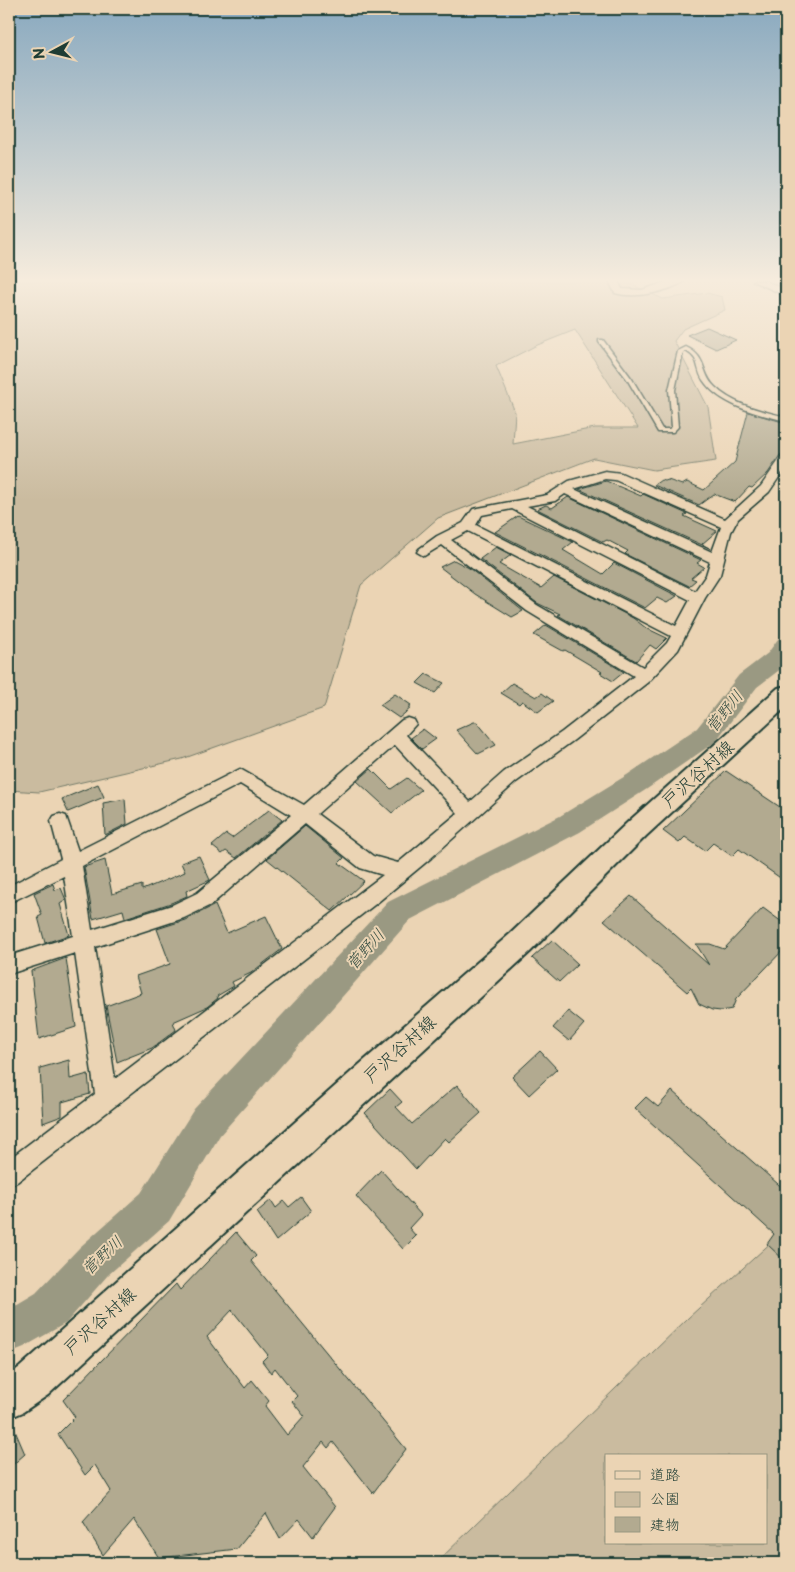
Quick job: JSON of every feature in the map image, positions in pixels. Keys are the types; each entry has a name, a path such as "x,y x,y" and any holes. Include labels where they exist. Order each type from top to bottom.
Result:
{"main road":[{"name":"戸沢谷村線","path":"9,1398 34,1381 370,1076 520,943 637,829 786,694"}],"street":[{"path":"9,1174 400,872 510,777 568,736 645,674 673,646 698,598 713,575 724,532 733,517 765,489 786,459"},
{"path":"424,552 442,539 468,526 478,512 551,498 573,484 605,474 617,476 728,525"},
{"path":"564,489 717,560"},
{"path":"514,505 698,598"},
{"path":"468,526 679,634"},
{"path":"442,539 532,608 645,674"},
{"path":"9,965 177,912 204,899 402,729 469,813"},
{"path":"9,895 240,776 305,814 367,862 400,872"},
{"path":"60,821 72,863 107,1099"}],"lane":[{"path":"611,354 660,430 672,431 675,426 672,390 680,354"},
{"path":"695,354 706,381 713,390 723,397 786,419"}],"green space":[{"path":"9,354 519,354 496,366 515,412 513,444 595,428 638,428 591,354 681,354 708,407 716,461 654,470 594,458 438,518 361,585 324,708 182,759 39,792 9,790"},
{"path":"786,1229 786,1563 436,1563 688,1318"}],"building":[{"path":"748,412 786,423 786,452 780,455 768,473 752,488 749,487 735,502 714,494 699,505 654,485 661,480 668,480 682,485 687,482 704,490 735,462"},
{"path":"606,481 641,496 643,494 687,514 684,516 717,531 702,544 711,549 579,489"},
{"path":"568,497 701,560 697,563 704,567 691,578 696,580 689,586 625,554 628,551 607,540 603,542 537,509 546,505 552,508"},
{"path":"518,516 573,542 563,550 603,574 614,563 677,596 667,603 657,598 645,608 495,532"},
{"path":"496,547 511,555 499,564 541,588 554,577 667,638 656,649 650,645 636,661 558,615 560,614 537,603 480,559"},
{"path":"454,560 469,568 523,611 512,617 475,594 440,567"},
{"path":"546,625 624,672 613,681 600,673 602,672 565,650 563,651 534,635"},
{"path":"426,674 444,683 435,693 417,683"},
{"path":"512,683 536,697 542,693 553,701 538,712 522,701 519,704 501,693"},
{"path":"395,694 411,705 408,707 411,708 399,718 380,705"},
{"path":"477,722 496,745 478,754 456,730"},
{"path":"423,729 436,739 422,749 411,738"},
{"path":"371,769 391,789 407,778 421,790 392,813 357,781"},
{"path":"726,771 786,811 786,882 739,849 732,856 713,843 705,851 685,837 679,843 663,831"},
{"path":"98,784 104,797 68,812 62,799"},
{"path":"125,799 127,824 105,835 103,803"},
{"path":"269,810 282,820 236,858 226,851 222,854 212,846 226,834 232,838"},
{"path":"305,826 344,858 339,863 364,881 332,911 267,859"},
{"path":"199,856 210,880 186,891 187,896 125,918 123,910 93,919 84,867 105,860 112,894 142,885 142,890 185,872 181,863"},
{"path":"53,884 55,890 61,888 66,900 60,904 69,935 45,943 38,917 42,915 34,893"},
{"path":"631,896 709,965 696,944 710,944 724,949 763,908 786,925 786,947 736,999 732,1009 712,1010 699,1004 691,988 687,992 604,920"},
{"path":"215,905 227,933 266,916 282,949 251,973 232,982 234,986 217,996 218,998 207,1007 173,1022 176,1030 152,1048 117,1062 106,1006 141,993 136,976 170,964 157,929 185,920"},
{"path":"552,940 578,964 559,982 532,958"},
{"path":"66,958 76,1027 39,1039 31,971"},
{"path":"568,1011 584,1024 569,1041 553,1028"},
{"path":"540,1051 557,1069 529,1095 512,1077"},
{"path":"69,1060 70,1079 88,1074 90,1094 62,1102 62,1116 43,1123 40,1068"},
{"path":"457,1085 481,1113 449,1142 445,1138 416,1169 365,1113 390,1089 402,1102 396,1107 412,1124"},
{"path":"672,1091 786,1191 786,1202 782,1208 786,1212 786,1262 767,1244 774,1234 635,1108 646,1097 658,1107"},
{"path":"381,1170 421,1215 409,1228 416,1236 403,1249 356,1196"},
{"path":"301,1197 311,1211 276,1241 257,1212 271,1200 276,1208 284,1201 289,1207"},
{"path":"236,1232 256,1256 251,1261 406,1449 373,1493 333,1442 328,1448 323,1442 303,1467 335,1507 313,1537 299,1519 280,1539 266,1513 237,1549 159,1558 134,1519 103,1555 83,1522 111,1491 95,1465 85,1475 58,1434 75,1417 63,1400 176,1284 180,1290","holes":["232,1310 268,1355 262,1361 271,1373 275,1368 297,1396 292,1401 304,1416 287,1435 265,1406 269,1401 252,1380 245,1388 207,1337"]},
{"path":"9,1420 25,1454 9,1468"}],"waterway":[{"name":"菅野川","path":"9,1332 51,1308 94,1261 155,1207 207,1122 399,911 570,824 637,782 706,735 748,681 777,659 786,645"}]}
